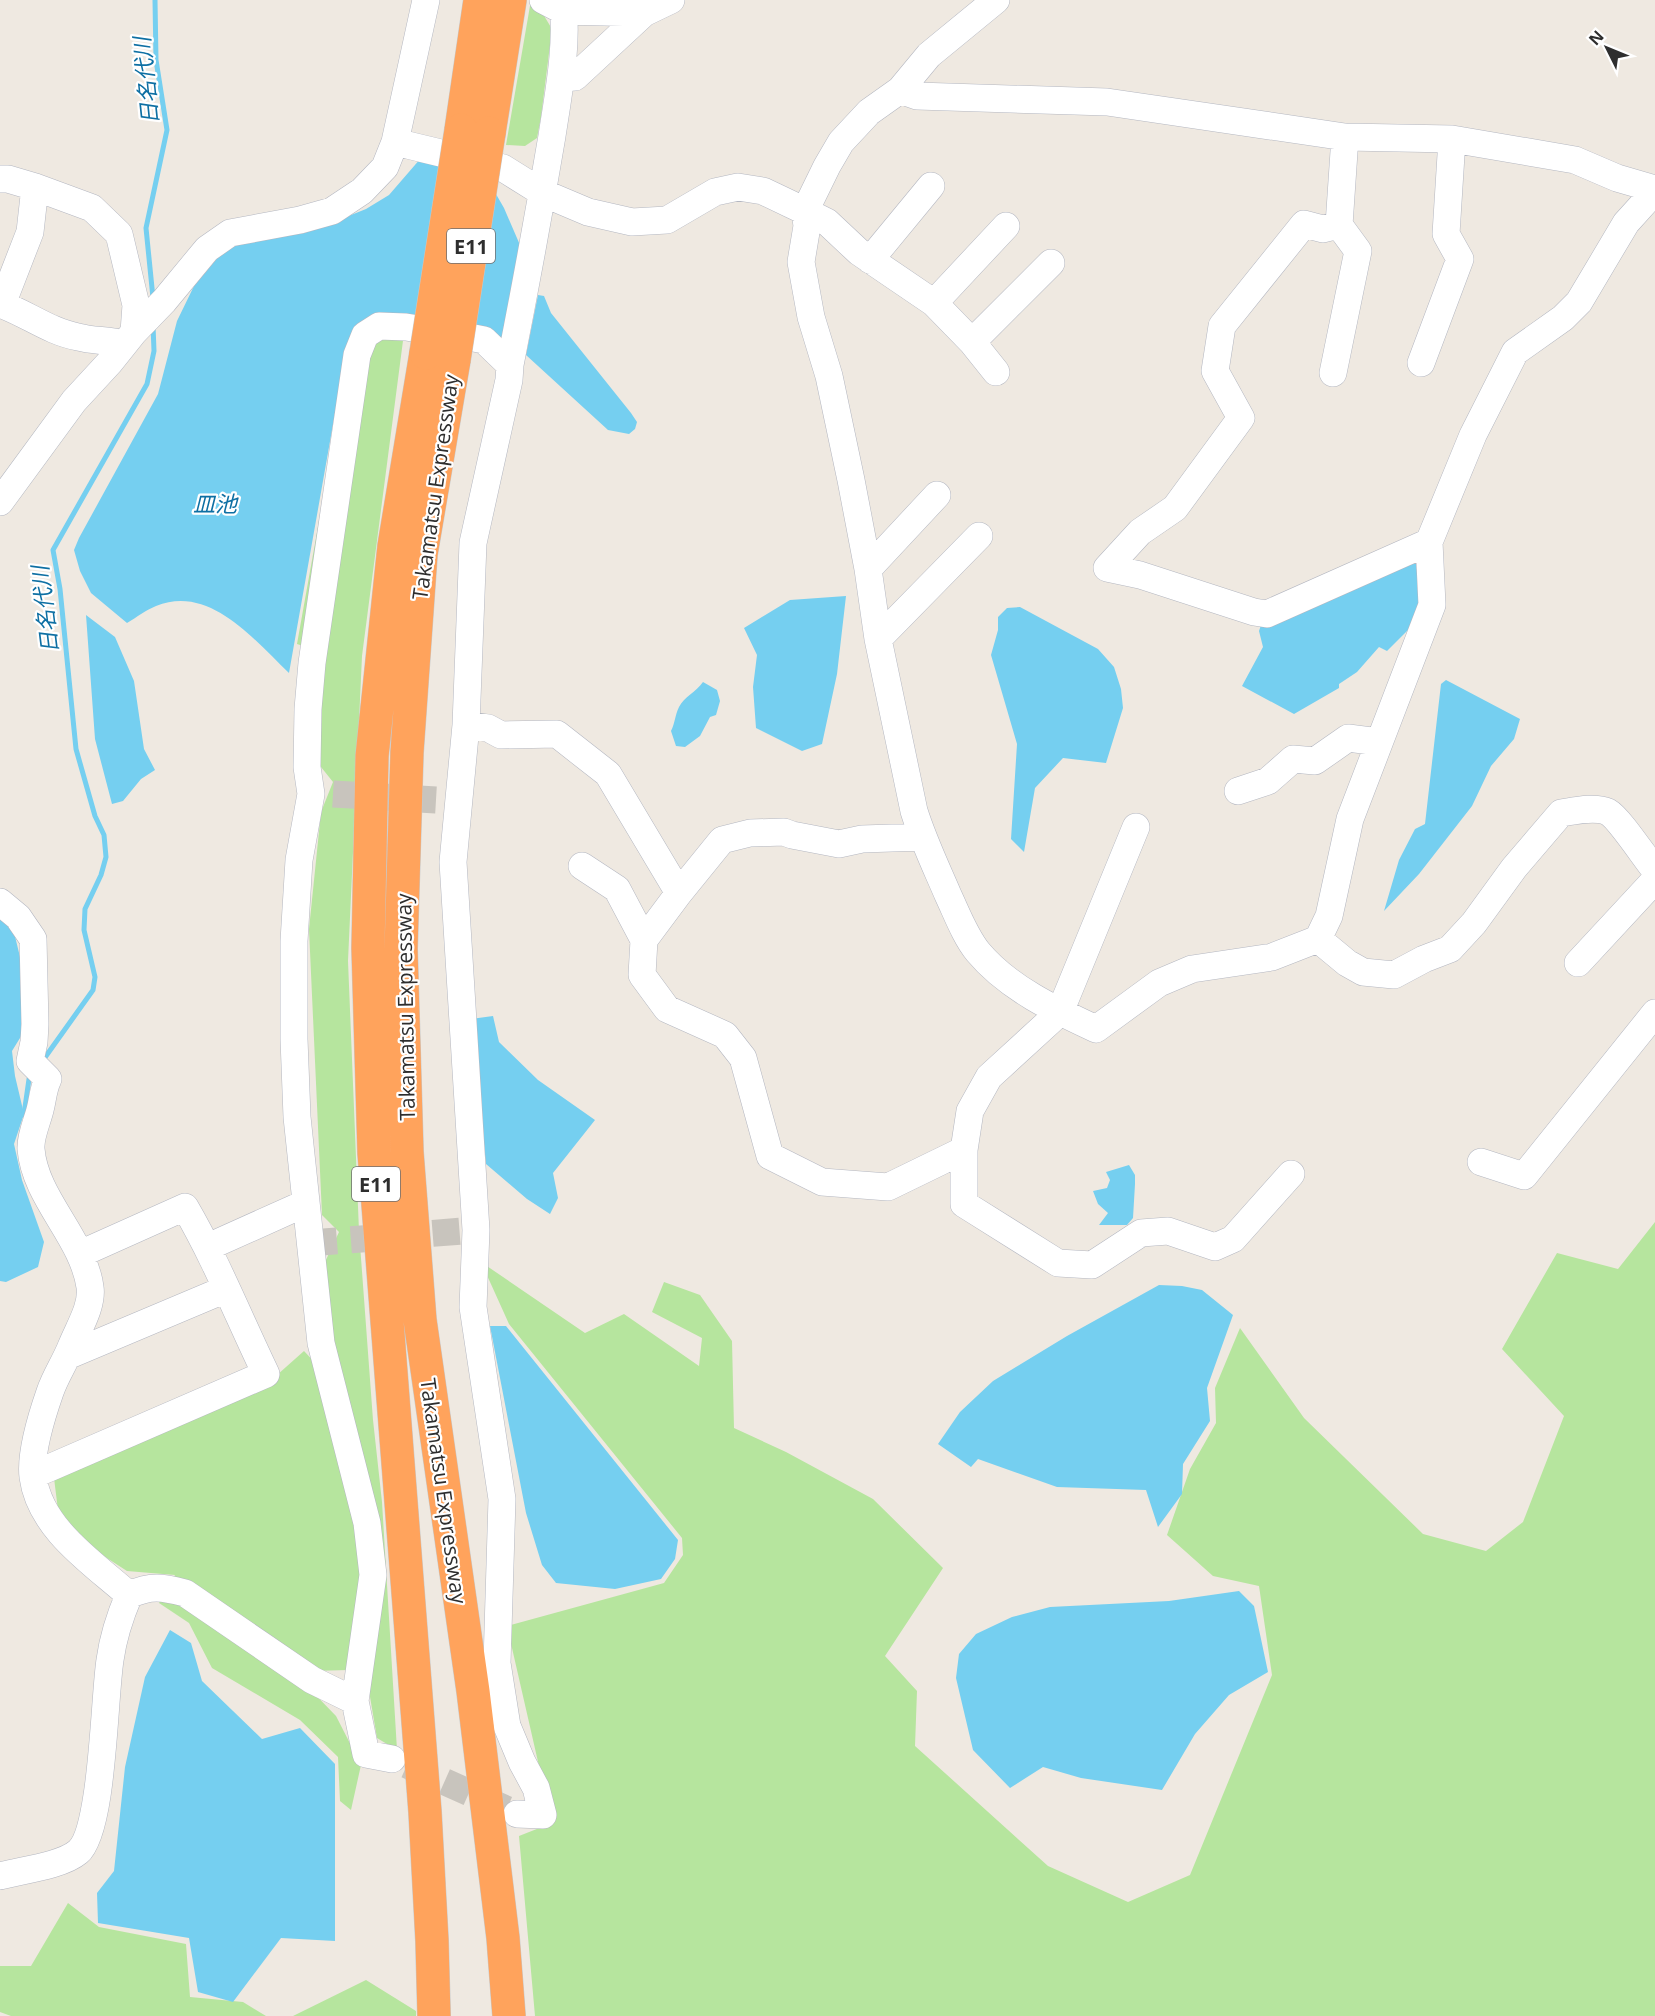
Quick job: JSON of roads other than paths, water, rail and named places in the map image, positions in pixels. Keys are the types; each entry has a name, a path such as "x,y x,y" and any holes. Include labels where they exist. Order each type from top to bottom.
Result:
{"highway":[{"name":"Takamatsu Expressway","path":"475,131 480,0"},
{"name":"Takamatsu Expressway","path":"509,2016 503,1938 473,1691 420,1320 407,1152 401,949 407,753 421,555 440,356 475,131 510,0"},
{"name":"Takamatsu Expressway","path":"434,2016 425,1812 374,1153 368,948 372,756 394,546 440,356"}],"street":[{"path":"0,502 74,401 207,249 230,233 300,220 332,211 362,191 385,167 395,142 426,0"},
{"path":"561,78 575,77 644,13 672,0"},
{"path":"900,90 916,96 1107,102 1345,137 1452,139 1575,160 1617,178 1655,190 1626,223 1579,302 1563,318 1515,352 1473,435 1429,542 1432,605 1350,819 1329,916 1318,939 1272,957 1192,969 1159,983 1096,1029 1059,1012 1006,979 978,951 959,920 922,837 901,753 878,639 868,569 834,399 811,317 801,262 807,226 806,212 841,142 869,112 900,90 929,55 996,0"},
{"path":"517,1814 543,1815 536,1788 507,1726 496,1663 502,1499 473,1307 476,1230 453,862 447,800 466,725 473,543 509,380 561,78 557,4 644,13"},
{"path":"1333,373 1358,251 1340,225 1345,137"},
{"path":"1421,363 1460,259 1446,234 1452,139"},
{"path":"395,142 503,168 543,193 588,212 632,222 667,220 715,192 738,188 763,191 827,222 870,260 934,303 972,342 996,372"},
{"path":"0,179 35,187 92,208 119,234 142,324"},
{"path":"870,260 931,186"},
{"path":"35,187 30,232 1,304 77,338 110,340 142,324"},
{"path":"1340,225 1323,229 1304,224 1222,326 1215,371 1241,418 1175,508 1140,532 1107,568 1140,575 1254,612 1267,614 1429,542"},
{"path":"934,303 1006,226"},
{"path":"972,342 1051,262"},
{"path":"392,1759 366,1754 355,1701 373,1575 367,1523 321,1343 297,1117 294,952 299,860 322,794 307,767 312,663 357,355 365,335 379,326 406,327 484,340 510,365"},
{"path":"868,569 937,495"},
{"path":"878,639 979,536"},
{"path":"466,725 488,728 501,735 557,735 608,774 679,893"},
{"path":"1238,792 1268,781 1293,759 1315,761 1348,738 1379,742"},
{"path":"1318,939 1347,963 1364,972 1394,975 1424,959 1450,949 1474,923 1514,868 1561,813 1595,810 1608,812 1623,826 1633,843 1655,870"},
{"path":"1136,827 1059,1012 989,1077 970,1111 964,1150 964,1204 1058,1263 1092,1265 1141,1233 1168,1231 1215,1247 1233,1239 1291,1174"},
{"path":"644,940 722,840 750,832 784,832 839,844 862,839 922,837"},
{"path":"582,866 617,890 644,940 642,975 668,1009 725,1035 743,1058 770,1156 822,1182 888,1187 964,1150"},
{"path":"1578,963 1655,880"},
{"path":"0,902 18,917 33,939 34,1042 37,1068 48,1079 31,1148 36,1175 80,1254 90,1288 90,1302 50,1391 35,1449 33,1475 38,1499 50,1519 69,1542 129,1595"},
{"path":"1481,1162 1524,1176 1655,1013"},
{"path":"208,1247 306,1203"},
{"path":"33,1475 267,1374 208,1247 185,1207 80,1254"},
{"path":"67,1356 226,1289"},
{"path":"0,1876 66,1860 80,1851 90,1832 96,1798 110,1660 119,1617 129,1595 145,1588 164,1588 184,1593 312,1680 355,1701"}],"water":[{"name":"皿池","path":"421,158 485,175 504,208 523,252 501,346 399,319 343,368 289,673 246,631 230,619 213,609 195,603 176,601 156,606 127,623 91,593 80,571 74,550 158,394 177,321 194,286 228,246 321,227 366,209 389,195"},
{"path":"538,295 544,296 551,313 637,422 635,429 629,434 608,430 526,355"},
{"path":"1415,558 1423,604 1409,629 1387,651 1379,647 1357,672 1339,684 1339,688 1294,714 1242,686 1263,647 1259,631 1262,622"},
{"path":"846,596 837,674 822,744 802,751 756,728 753,687 757,655 744,628 790,600"},
{"path":"1020,607 1098,649 1114,667 1121,689 1123,708 1106,763 1063,758 1035,788 1024,852 1011,839 1017,744 991,655 998,630 998,617 1007,608"},
{"path":"86,615 115,637 134,681 144,749 155,770 141,779 123,801 112,804 95,739"},
{"path":"1446,680 1520,719 1514,739 1491,766 1472,806 1419,874 1384,911 1399,860 1415,829 1425,824 1441,684"},
{"path":"703,682 717,690 720,701 716,715 710,717 700,736 685,747 676,746 671,731 678,710 681,703"},
{"path":"0,915 13,928 20,957 28,1025 12,1051 24,1114 14,1144 22,1180 44,1242 38,1267 6,1282 0,1281"},
{"path":"493,1016 499,1042 538,1080 595,1120 553,1173 558,1198 550,1214 527,1199 486,1164 471,1019"},
{"path":"1129,1165 1135,1175 1133,1218 1127,1225 1099,1225 1108,1213 1098,1204 1093,1191 1107,1188 1110,1180 1106,1172"},
{"path":"1159,1285 1202,1290 1233,1315 1207,1388 1210,1421 1183,1464 1182,1494 1158,1527 1146,1490 1057,1487 978,1459 971,1467 938,1444 960,1412 993,1381 1067,1336"},
{"path":"490,1326 506,1326 678,1540 675,1559 661,1579 615,1589 556,1583 542,1565 526,1513"},
{"path":"1239,1591 1254,1606 1268,1672 1229,1695 1195,1734 1162,1790 1081,1778 1043,1767 1010,1788 973,1750 956,1678 959,1654 976,1634 1012,1617 1050,1607 1169,1601"},
{"path":"170,1630 191,1643 202,1681 262,1739 300,1728 335,1764 335,1941 281,1938 233,2002 198,1992 189,1938 98,1923 97,1893 114,1871 125,1767 145,1677"}],"waterway":[{"name":"日名代川","path":"153,298 146,228 167,130 156,60 155,0"},
{"name":"日名代川","path":"41,1063 93,990 95,977 84,930 85,909 101,875 106,857 104,835 95,816 76,749 60,589 53,550 147,384 154,351 153,325"},
{"name":"日名代川","path":"20,1116 24,1114 29,1079 32,1075"}],"tunnel":[{"path":"333,794 436,800"},
{"path":"310,1243 476,1230"},
{"path":"407,1765 517,1814"}]}
